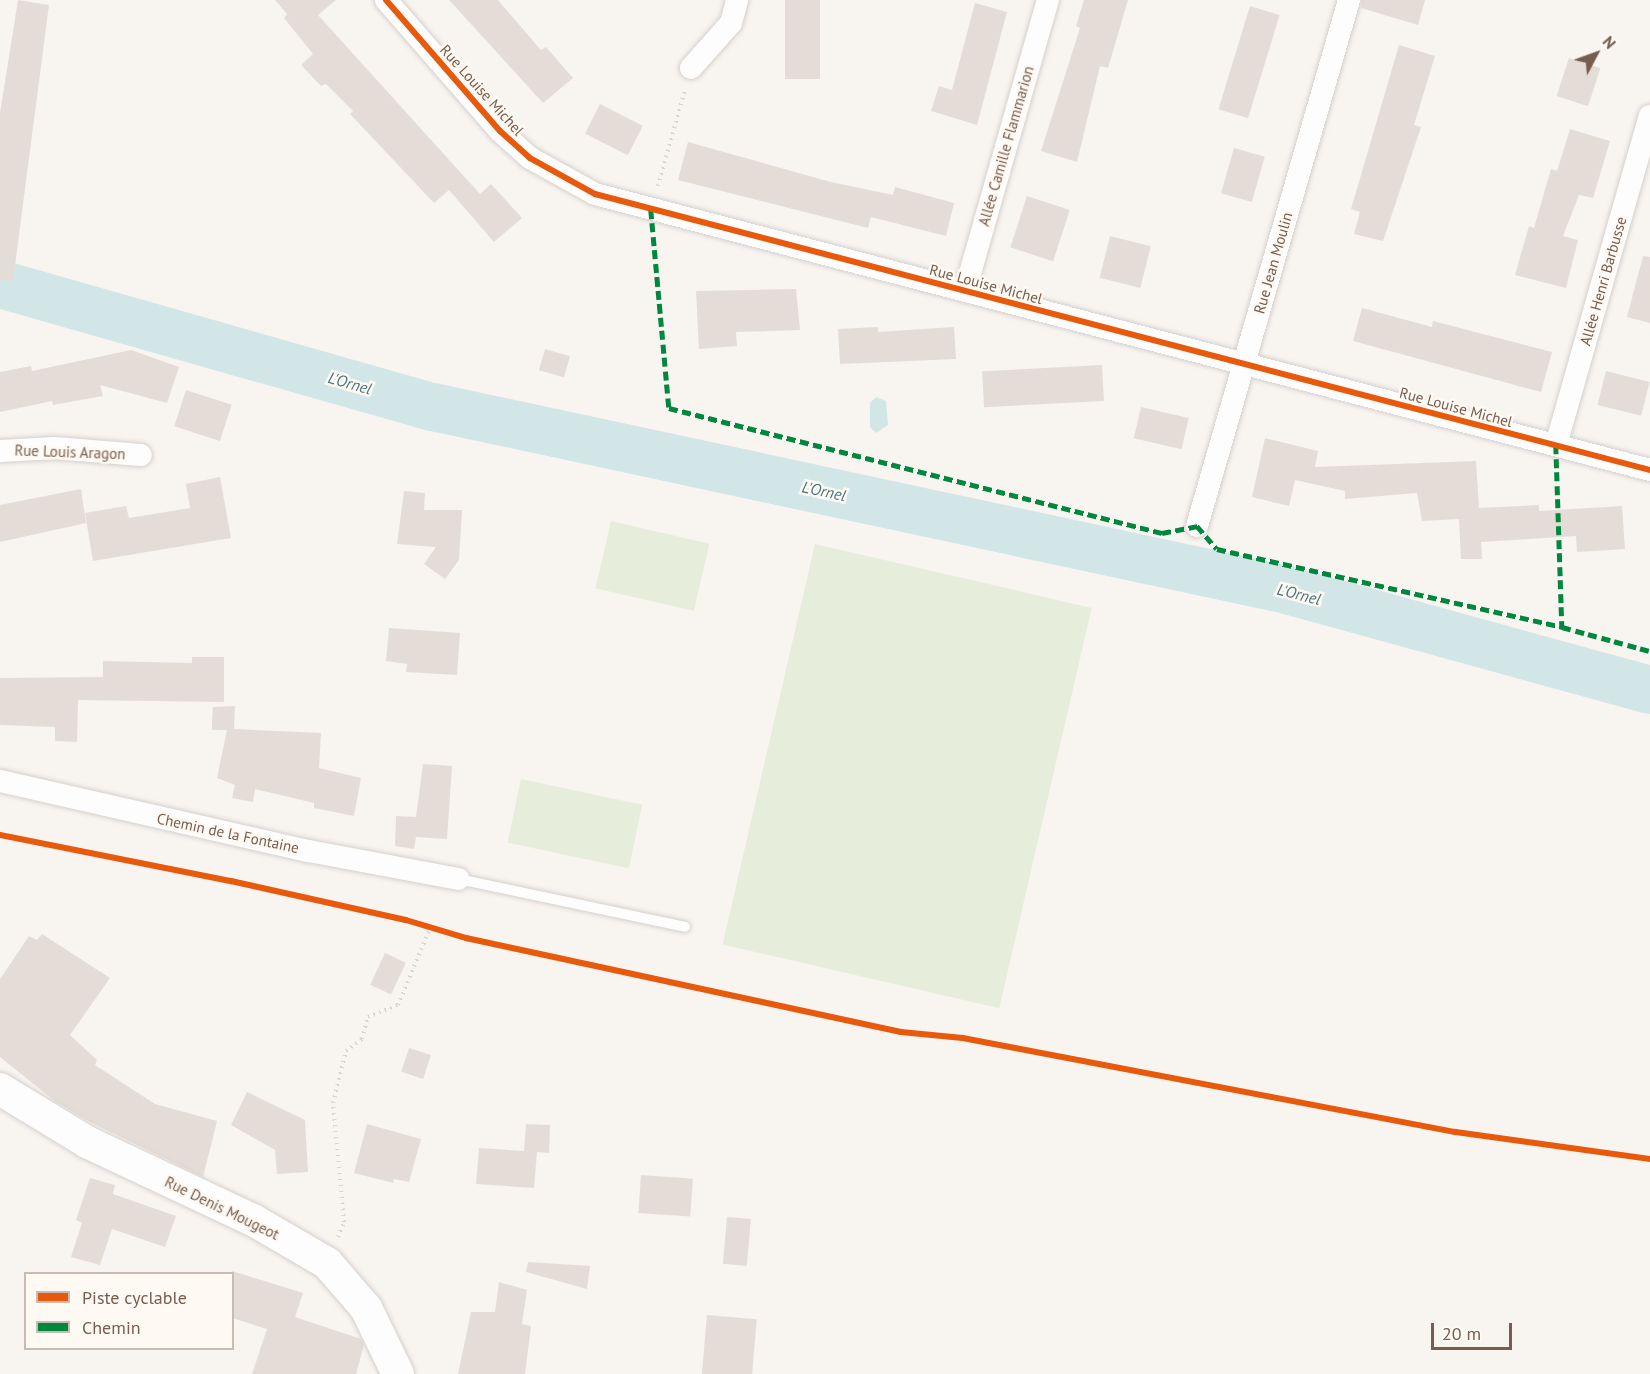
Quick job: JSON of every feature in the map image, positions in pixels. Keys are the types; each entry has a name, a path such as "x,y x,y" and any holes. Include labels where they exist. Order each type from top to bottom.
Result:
{"street":[{"name":"Rue Louise Michel","path":"386,0 500,131 530,158 595,194 1650,470"},
{"path":"691,68 730,23 737,0"},
{"name":"Allée Camille Flammarion","path":"965,291 1048,0"},
{"name":"Rue Jean Moulin","path":"1197,526 1349,0"},
{"name":"Allée Henri Barbusse","path":"1556,445 1650,116"},
{"name":"Rue Louis Aragon","path":"0,451 55,448 141,455"},
{"name":"Chemin de la Fontaine","path":"0,781 275,843 458,879"},
{"name":"Rue Denis Mougeot","path":"0,1089 87,1142 253,1220 327,1263 366,1308 398,1374"}],"lane":[{"path":"458,879 685,927"}],"path":[{"path":"651,210 691,68"},
{"path":"422,926 437,931"},
{"path":"327,1263 344,1222 333,1102 346,1051 362,1039 368,1017 398,1005 430,928"}],"green space":[{"path":"611,521 709,544 694,611 595,588"},
{"path":"815,544 1092,608 999,1008 723,944"},
{"path":"521,779 642,805 629,868 507,843"}],"shaded area":[{"path":"876,397 886,401 888,425 876,433 870,427 870,403"}],"building":[{"path":"18,0 49,5 13,281 0,280 0,113"},
{"path":"275,0 336,0 318,15 480,194 491,184 522,218 494,242 449,190 434,203 350,114 353,111 326,84 321,86 301,65 313,54 284,18 287,14"},
{"path":"449,0 498,0 541,50 546,47 573,78 543,103"},
{"path":"785,0 820,0 820,79 785,79"},
{"path":"1084,0 1128,0 1108,68 1100,66 1077,162 1041,151 1080,28 1076,26"},
{"path":"1362,0 1425,0 1418,25 1361,8"},
{"path":"975,3 1007,12 977,125 931,111 939,86 952,90"},
{"path":"1250,6 1280,15 1248,118 1218,109"},
{"path":"1399,45 1435,56 1414,125 1421,127 1383,241 1354,234 1360,212 1351,209"},
{"path":"1569,58 1600,68 1588,106 1557,96"},
{"path":"600,104 643,126 628,155 585,133"},
{"path":"1570,129 1610,141 1593,198 1579,195 1563,236 1578,240 1566,288 1515,275 1529,226 1534,228 1551,169 1557,171"},
{"path":"688,142 831,182 893,195 895,187 954,203 946,236 871,217 868,228 678,180"},
{"path":"1234,148 1265,157 1252,202 1221,193"},
{"path":"1027,196 1070,210 1053,261 1010,247"},
{"path":"1110,236 1151,246 1140,288 1100,278"},
{"path":"1643,256 1650,257 1650,323 1627,317"},
{"path":"796,289 800,330 736,332 737,346 699,349 696,291"},
{"path":"1362,308 1432,327 1433,321 1552,352 1541,392 1353,341"},
{"path":"878,327 878,332 954,327 956,359 840,364 838,329"},
{"path":"545,349 570,356 564,377 539,370"},
{"path":"131,350 179,367 167,403 100,385 103,396 53,405 52,401 0,412 0,372 31,366 32,371"},
{"path":"1102,365 1104,401 984,407 982,371"},
{"path":"1606,371 1650,382 1641,416 1598,405"},
{"path":"186,390 232,405 220,441 174,426"},
{"path":"1141,407 1189,418 1182,449 1134,438"},
{"path":"1265,438 1318,451 1315,467 1476,461 1479,508 1539,505 1539,511 1622,506 1625,549 1577,552 1576,536 1481,542 1482,559 1461,559 1459,519 1422,521 1417,493 1345,499 1345,491 1295,480 1289,506 1252,497"},
{"path":"220,477 231,538 93,561 85,513 126,506 129,518 190,508 186,484"},
{"path":"81,489 86,523 0,542 0,505"},
{"path":"404,491 425,493 424,510 462,510 459,560 445,579 424,564 436,547 397,544"},
{"path":"389,628 460,633 457,675 406,672 407,664 386,661"},
{"path":"192,657 224,657 224,702 78,700 77,742 55,741 55,727 0,725 0,678 103,677 103,661 192,663"},
{"path":"235,706 234,729 321,733 319,768 361,778 354,816 314,808 314,803 255,789 253,802 232,798 235,785 217,778 227,730 212,730 212,719 213,707"},
{"path":"423,764 452,766 447,839 416,837 414,849 395,846 396,816 416,817"},
{"path":"42,934 110,978 70,1035 97,1060 95,1065 155,1104 217,1121 203,1177 90,1122 56,1102 0,1057 0,979 29,936 37,940"},
{"path":"385,953 406,963 391,994 370,985"},
{"path":"409,1048 431,1055 423,1079 401,1072"},
{"path":"247,1092 305,1120 308,1172 277,1174 275,1150 231,1125"},
{"path":"367,1124 421,1139 409,1182 394,1179 393,1183 354,1173"},
{"path":"526,1124 550,1125 549,1153 537,1152 534,1188 476,1184 479,1148 524,1151"},
{"path":"641,1175 693,1179 690,1217 638,1213"},
{"path":"90,1178 115,1185 113,1194 176,1216 165,1247 112,1229 100,1265 71,1257 82,1223 76,1220"},
{"path":"727,1217 751,1219 747,1266 723,1264"},
{"path":"528,1262 590,1266 587,1289 526,1272"},
{"path":"232,1271 303,1293 295,1317 361,1339 364,1345 356,1374 252,1374 267,1329 234,1319 234,1272"},
{"path":"499,1282 527,1290 522,1324 531,1326 525,1374 458,1374 471,1312 495,1312"},
{"path":"707,1315 757,1319 752,1374 702,1374"}],"waterway":[{"name":"L'Ornel","path":"0,284 433,407 1287,590 1650,690"}],"marked path":[{"path":"651,210 669,408 1162,533 1197,526 1217,549 1562,627"},
{"path":"1556,445 1562,627 1650,651"}],"cycle path":[{"path":"386,0 500,131 530,158 595,194 1650,470"},
{"path":"0,835 231,881 406,920 466,938 901,1032 963,1038 1455,1132 1650,1159"}]}
